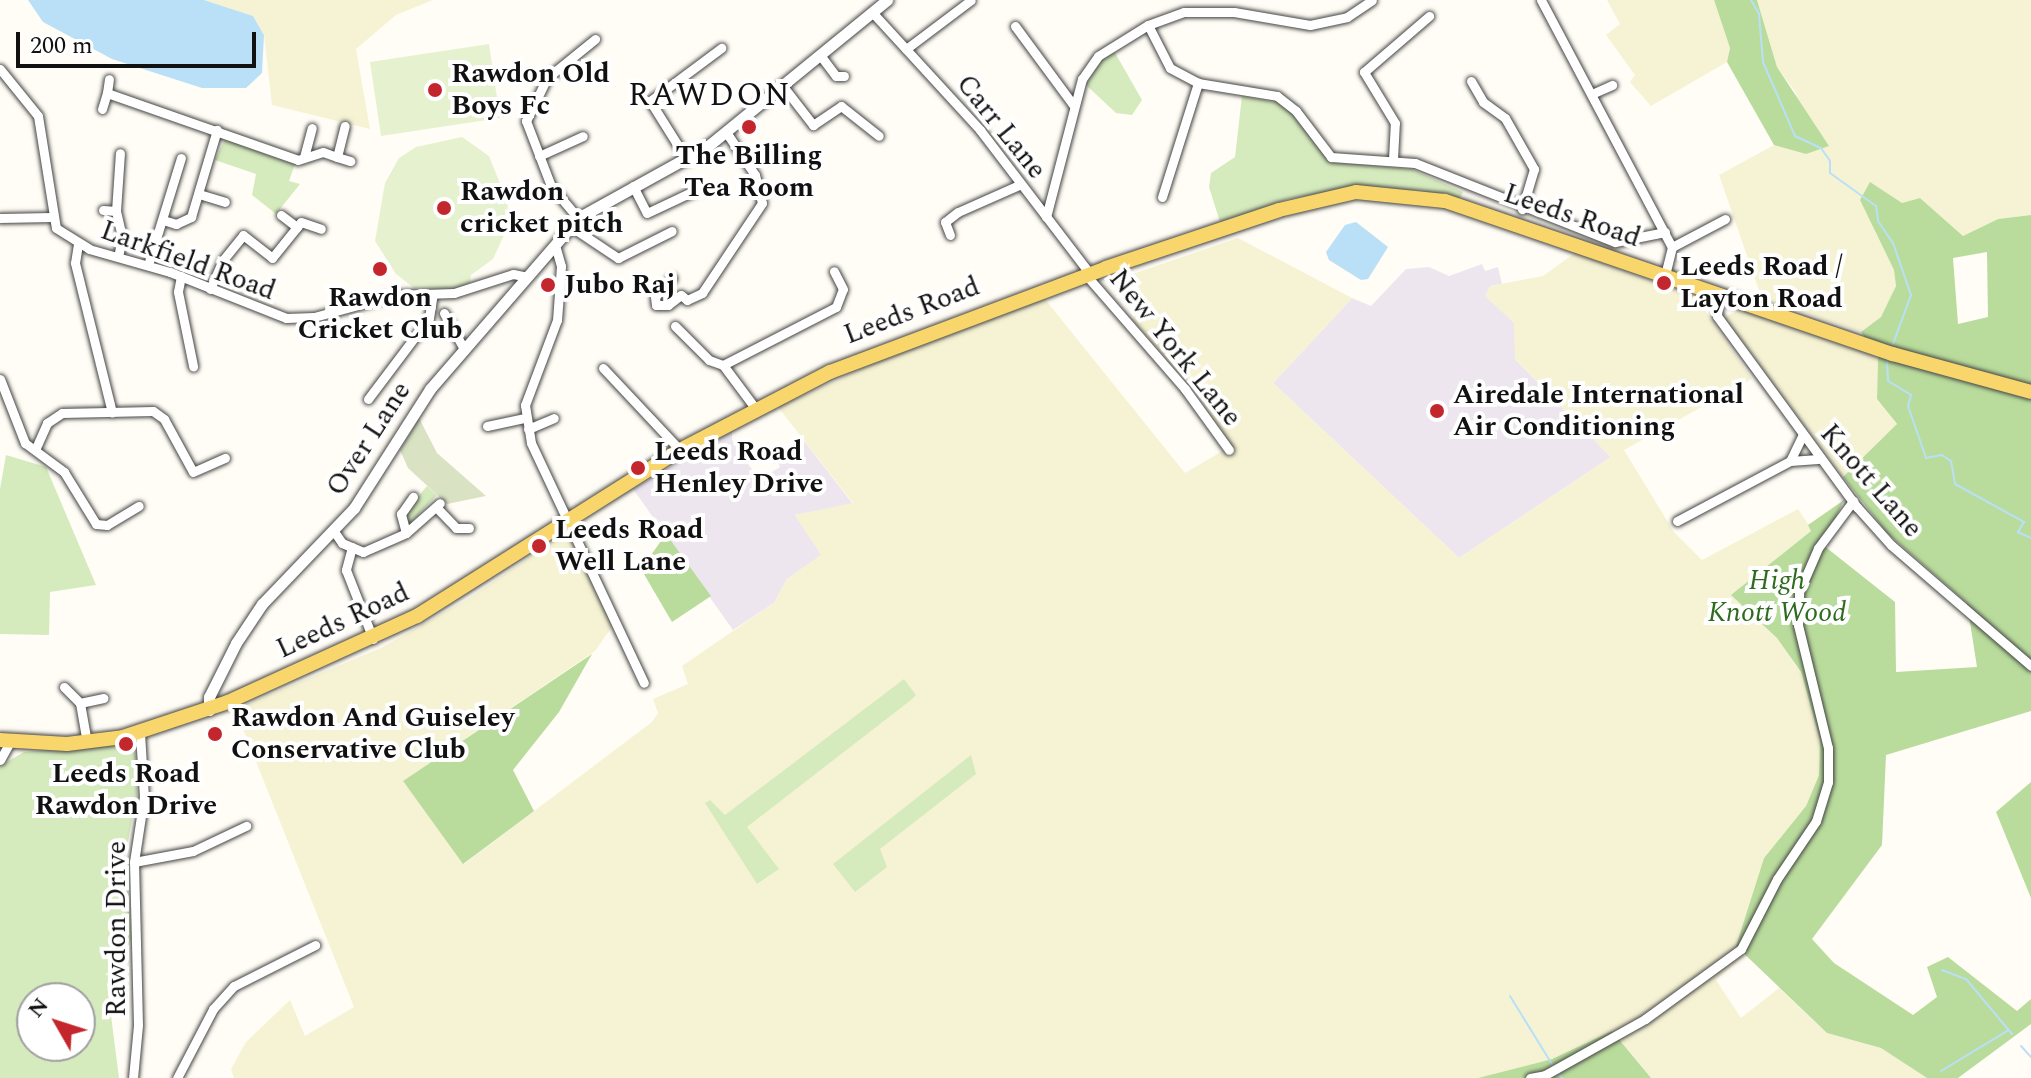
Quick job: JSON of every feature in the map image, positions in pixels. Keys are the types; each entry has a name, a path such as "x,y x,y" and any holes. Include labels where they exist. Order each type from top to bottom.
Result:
{"main road":[{"name":"Leeds Road","path":"5,741 87,742 140,733 209,710 373,639 463,590 569,518 680,450 755,408 888,347 1088,274 1279,210 1356,192 1445,201 1893,354 2031,392"}],"street":[{"path":"574,222 633,186 687,160 726,132 887,0"},
{"path":"906,49 971,0"},
{"path":"1046,217 1074,106 1092,61 1148,25 1200,10 1324,24 1347,17 1372,0"},
{"path":"1541,0 1594,93 1672,247 1665,276"},
{"name":"Carr Lane","path":"872,12 980,130 1088,274"},
{"path":"1393,159 1395,123 1364,72 1429,16"},
{"path":"1148,25 1170,68 1198,83 1277,96 1296,111 1331,157 1393,159 1450,177 1522,209 1615,242 1665,232"},
{"path":"1015,26 1074,106"},
{"path":"595,39 540,87 534,113 526,121 551,186 574,222 618,258 672,231"},
{"path":"687,160 650,101 721,48"},
{"path":"820,55 836,76 844,76"},
{"path":"0,69 38,116 52,217 0,218"},
{"path":"102,109 109,79"},
{"path":"1471,81 1483,102 1505,118 1534,169 1522,209"},
{"path":"1162,197 1198,83"},
{"path":"782,85 813,125 841,106 879,136"},
{"path":"1594,93 1612,85"},
{"path":"107,93 304,157 323,152 350,161"},
{"path":"337,157 345,126"},
{"path":"304,157 312,128"},
{"path":"163,220 184,223 199,194 217,130"},
{"path":"672,278 654,303 663,307 681,295 686,304 707,288 762,203 755,175 726,132"},
{"path":"539,156 583,136"},
{"path":"118,257 122,238 116,211 120,153"},
{"path":"148,265 181,158"},
{"path":"950,235 945,222 1019,185"},
{"path":"633,186 647,213 698,189"},
{"path":"199,194 225,202"},
{"path":"103,210 116,211"},
{"path":"281,215 297,227"},
{"name":"Larkfield Road","path":"52,217 59,233 78,244 181,276 291,318 395,295 433,294 513,274 528,277"},
{"path":"1672,247 1725,219"},
{"path":"210,289 223,260 243,235 272,258 297,227 312,222 321,229"},
{"name":"Over Lane","path":"209,710 209,697 236,643 262,604 333,530 374,479 409,418 574,222"},
{"path":"78,244 75,263 112,412"},
{"path":"555,245 561,266 557,320 525,405 528,429 541,468 569,518 644,683"},
{"path":"723,365 836,307 843,289 834,271"},
{"name":"New York Lane","path":"1088,274 1185,389 1229,450"},
{"path":"181,276 178,292 193,366"},
{"path":"368,399 425,324 433,294"},
{"name":"Knott Lane","path":"1719,296 1717,316 1818,459 1853,501 1891,545 2031,666"},
{"path":"444,313 464,349"},
{"path":"675,326 709,360 723,365 755,408"},
{"path":"603,368 680,450"},
{"path":"0,379 20,435 64,472 96,524 107,525 139,506"},
{"path":"35,450 55,417 112,412 160,413 193,472 225,458"},
{"path":"487,426 526,418"},
{"path":"528,429 554,418"},
{"path":"1790,461 1802,436"},
{"path":"1677,521 1790,461 1818,459"},
{"path":"406,533 401,514 413,497"},
{"path":"1530,1078 1555,1069 1645,1019 1741,949 1777,879 1816,821 1828,782 1828,748 1798,625 1799,592 1818,548 1853,501"},
{"path":"333,530 352,547 363,552 406,533 438,505 456,528 469,528"},
{"path":"352,547 346,570 373,639"},
{"path":"64,687 80,703 87,742"},
{"path":"80,703 103,698"},
{"name":"Rawdon Drive","path":"133,1078 138,1025 134,862 144,797 140,733"},
{"path":"0,760 5,741"},
{"path":"134,862 193,851 246,826"},
{"path":"177,1078 213,1009 234,986 315,945"}],"shaded area":[{"path":"204,0 433,0 396,15 356,49 370,129 272,105 264,35 253,16"},
{"path":"1607,0 1714,0 1730,48 1727,62 1651,106 1630,82 1635,75 1606,35 1620,24"},
{"path":"1757,0 2031,0 2031,215 1998,219 1963,236 1920,198 1902,203 1860,200 1894,270 1896,286 1881,318 1861,332 1762,299 1719,175 1774,145 1806,154 1796,93 1777,67"},
{"path":"1238,238 1352,298 1273,383 1459,558 1611,457 1515,359 1514,323 1485,296 1490,286 1543,276 1575,253 1696,297 1752,379 1624,450 1674,532 1702,560 1798,509 1812,530 1732,595 1777,638 1801,673 1820,740 1819,775 1806,806 1764,858 1736,946 1744,956 1716,980 1741,1018 1779,988 1827,1033 1881,1048 1927,1078 1651,1078 1612,1031 1552,1059 1478,1078 234,1078 231,1069 246,1042 290,1000 305,1036 354,1007 235,709 381,648 466,600 567,532 614,624 595,651 403,781 464,864 652,722 658,713 653,699 688,684 682,666 774,603 787,579 821,555 795,515 853,503 778,407 902,350 1044,298 1185,473 1231,446 1197,393 1131,319 1148,309 1133,274"},
{"name":"Airedale International Air Conditioning","path":"1482,264 1485,271 1498,267 1502,284 1490,286 1515,323 1515,359 1611,457 1459,558 1273,383 1352,298 1371,306 1406,269 1429,267 1449,276"},
{"path":"1740,310 1878,357 1877,399 1897,425 1843,477 1724,317"},
{"path":"732,431 732,440 759,480 780,467 777,460 805,442 853,504 795,515 822,555 787,579 774,603 733,630 633,489"}],"green space":[{"path":"1714,0 1757,0 1777,67 1829,146 1806,154 1774,145 1727,62 1730,48"},
{"name":"Rawdon Old Boys Fc","path":"489,44 500,118 381,136 370,62"},
{"path":"1114,51 1142,100 1132,115 1116,113 1086,85 1098,63"},
{"path":"1242,96 1280,103 1291,110 1330,162 1411,169 1463,192 1459,200 1419,190 1333,191 1288,199 1220,222 1209,187 1211,173 1235,157"},
{"name":"Rawdon cricket pitch","path":"462,137 489,156 507,201 510,222 493,259 471,275 470,284 450,290 414,288 396,274 375,241 385,183 399,158 416,147"},
{"path":"225,139 295,164 289,181 300,184 276,214 252,195 256,174 215,160"},
{"name":"High Knott Wood","path":"1870,182 1902,203 1920,198 1963,236 1998,219 2031,215 2031,711 1886,755 1882,845 1812,939 1834,963 1913,1015 1937,997 1927,967 1948,957 2017,1011 2031,999 2031,1024 1958,1078 1927,1078 1881,1048 1827,1033 1736,946 1764,858 1806,806 1819,775 1820,740 1801,672 1777,638 1731,595 1811,531 1808,525 1844,500 1823,545 1895,602 1896,672 1977,667 1967,603 1887,533 1843,477 1897,424 1877,399 1878,357 1861,332 1881,317 1896,286 1894,270 1860,200","holes":["1987,252 1988,317 1958,324 1953,258"]},
{"path":"419,418 437,453 486,496 447,504 408,468 400,450"},
{"path":"6,455 46,467 96,585 50,592 49,635 0,634 0,489"},
{"path":"427,486 437,495 409,524 404,514"},
{"path":"666,534 711,596 672,622 641,569"},
{"path":"592,654 559,712 513,770 534,811 463,864 403,781"},
{"path":"904,679 916,695 911,700 747,827 779,869 757,884 705,803 710,800 725,815"},
{"path":"135,743 137,795 125,857 132,938 107,984 119,1078 0,1078 0,766 24,752"},
{"path":"971,755 976,774 880,849 887,867 855,892 833,864"},
{"path":"2031,782 2031,898 1996,812"},
{"path":"1612,1031 1651,1078 1478,1078 1552,1059"}],"water":[{"path":"28,0 204,0 253,16 264,35 262,73 246,88 202,88 112,59 43,22"},
{"path":"1356,222 1388,247 1368,279 1361,280 1329,260 1326,252 1345,225"}],"waterway":[{"path":"1751,0 1759,14 1763,62 1795,136 1821,148 1830,161 1830,173 1876,206 1878,221 1893,243 1911,295 1893,344"},
{"path":"1887,360 1888,381 1911,395 1908,406 1926,458 1942,455 1951,461 1955,484 2024,522 2018,532 2031,538"},
{"path":"1942,970 1966,979 2012,1034"},
{"path":"1510,996 1553,1066"},
{"path":"1941,1071 2009,1030"},
{"path":"2021,1046 2031,1057"},
{"path":"1557,1072 1562,1078"}],"place":[{"name":"Rawdon Old Boys Fc","path":"435,90"},
{"name":"The Billing Tea Room","path":"749,127"},
{"name":"Rawdon cricket pitch","path":"444,208"},
{"name":"Rawdon Cricket Club","path":"380,269"},
{"name":"Leeds Road / Layton Road","path":"1664,283"},
{"name":"Jubo Raj","path":"548,285"},
{"name":"Airedale International Air Conditioning","path":"1437,411"},
{"name":"Leeds Road Henley Drive","path":"638,468"},
{"name":"Leeds Road Well Lane","path":"539,546"},
{"name":"Rawdon And Guiseley Conservative Club","path":"215,734"},
{"name":"Leeds Road Rawdon Drive","path":"126,744"}],"district":[{"name":"RAWDON","path":"710,96"}]}
